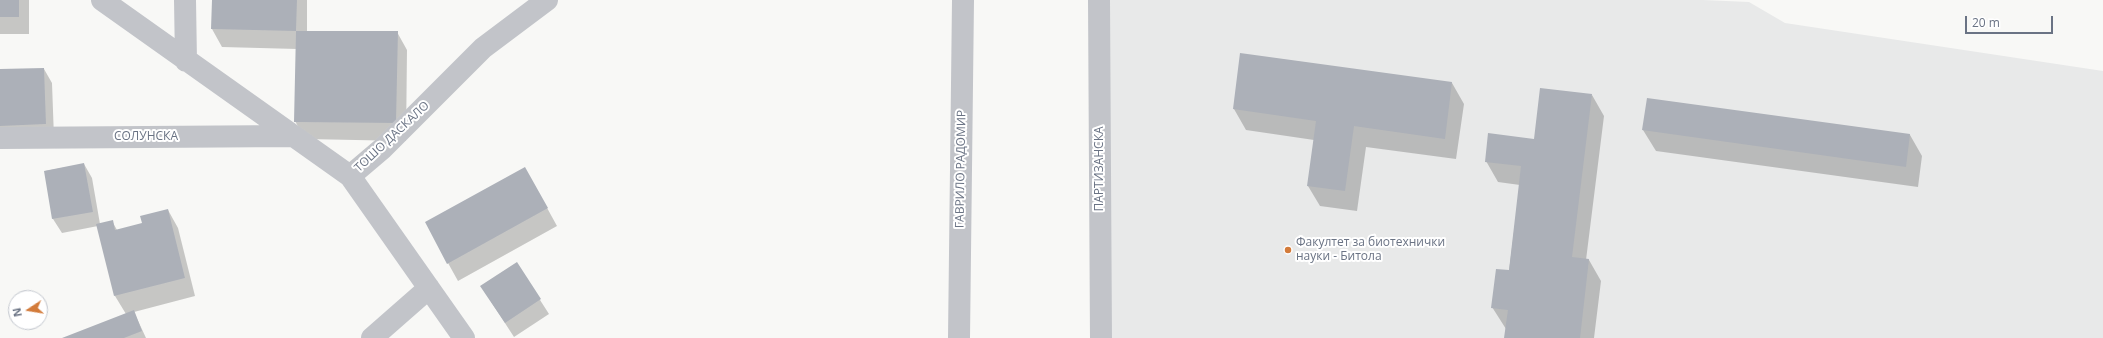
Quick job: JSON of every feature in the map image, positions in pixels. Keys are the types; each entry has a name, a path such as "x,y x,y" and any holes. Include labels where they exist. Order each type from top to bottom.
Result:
{"street":[{"path":"102,0 350,176"},
{"path":"185,0 186,60"},
{"name":"ТОШО ДАСКАЛО","path":"464,338 350,176 383,148 483,48 547,0"},
{"name":"ГАВРИЛО РАДОМИР","path":"960,338 963,0"},
{"name":"ПАРТИЗАНСКА","path":"1099,0 1101,338"},
{"name":"СОЛУНСКА","path":"0,138 292,136"},
{"path":"372,338 429,288"}],"shaded area":[{"path":"1099,0 1703,0 1749,2 1785,23 2103,71 2103,338 1101,338"}],"building":[{"path":"0,0 19,0 19,17 0,17"},
{"path":"212,0 297,0 296,31 211,29"},
{"path":"296,31 398,31 396,123 294,122"},
{"path":"1240,53 1452,82 1445,139 1354,126 1345,191 1307,186 1316,121 1233,109"},
{"path":"44,68 46,124 0,126 0,69"},
{"path":"1540,88 1592,94 1572,257 1589,259 1580,338 1504,338 1508,310 1491,308 1496,269 1509,270 1521,166 1485,162 1488,133 1534,139"},
{"path":"1647,98 1910,134 1906,167 1642,130"},
{"path":"84,163 93,212 52,219 44,171"},
{"path":"525,167 548,208 447,264 425,222"},
{"path":"168,209 185,278 114,296 96,224 113,220 115,230 142,223 140,216"},
{"path":"517,262 541,299 505,323 480,286"},
{"path":"134,310 142,331 124,338 62,338"}],"place":[{"name":"Факултет за биотехнички науки - Битола","path":"1288,250"}]}
